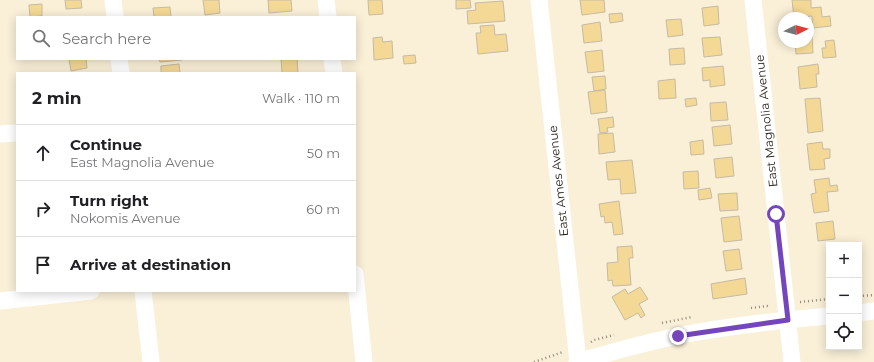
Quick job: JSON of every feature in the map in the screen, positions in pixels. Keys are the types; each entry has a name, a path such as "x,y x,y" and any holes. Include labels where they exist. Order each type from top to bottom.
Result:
{"street":[{"path":"113,0 115,16"},
{"path":"326,0 328,16"},
{"name":"East Ames Avenue","path":"539,0 575,360"},
{"name":"East Magnolia Avenue","path":"753,0 792,362"},
{"path":"119,60 121,72"},
{"path":"332,60 334,72"},
{"path":"0,134 16,133"},
{"path":"356,284 364,362"},
{"path":"0,301 81,292"},
{"path":"144,292 151,362"},
{"path":"862,312 874,311"},
{"path":"575,360 692,334 788,320 826,316"}],"path":[{"path":"862,296 874,294"},
{"path":"796,305 801,301 826,299"},
{"path":"534,362 561,351 575,360"}],"building":[{"path":"65,0 81,0 82,8 66,9"},
{"path":"203,0 219,0 220,13 205,15"},
{"path":"268,0 291,0 292,11 269,13"},
{"path":"368,0 382,0 383,14 369,15"},
{"path":"456,0 470,0 471,8 456,9"},
{"path":"580,0 604,0 605,12 582,15"},
{"path":"792,0 811,0 811,8 821,7 822,17 830,16 831,26 814,28 814,12 793,12"},
{"path":"503,1 505,21 468,24 467,11 476,10 475,3"},
{"path":"42,4 42,16 30,16 29,5"},
{"path":"718,6 719,24 704,26 702,8"},
{"path":"170,7 171,16 154,16 153,8"},
{"path":"622,13 623,21 610,23 609,14"},
{"path":"681,19 683,35 668,37 666,20"},
{"path":"600,22 602,41 584,43 582,25"},
{"path":"494,25 495,35 506,34 508,51 478,54 476,33 481,33 480,26"},
{"path":"382,37 383,42 392,41 393,58 374,60 373,38"},
{"path":"720,37 722,55 704,57 702,38"},
{"path":"834,40 836,57 823,58 822,48 826,48 825,41"},
{"path":"684,48 685,64 670,65 669,49"},
{"path":"796,48 813,48 813,53 796,54"},
{"path":"602,50 604,71 588,73 585,52"},
{"path":"415,55 416,63 404,64 403,56"},
{"path":"69,60 86,60 87,68 71,71"},
{"path":"159,60 182,60 160,62"},
{"path":"281,60 297,60 298,72 282,72"},
{"path":"179,64 180,72 161,72 161,66"},
{"path":"818,64 819,74 816,74 817,87 800,89 798,67"},
{"path":"723,66 725,85 710,87 710,80 703,81 702,68"},
{"path":"605,76 606,89 594,91 592,77"},
{"path":"675,79 676,98 659,99 658,81"},
{"path":"605,90 607,112 591,114 588,92"},
{"path":"696,98 697,105 686,107 685,99"},
{"path":"820,98 823,131 808,133 805,99"},
{"path":"726,102 728,120 711,121 710,103"},
{"path":"613,117 614,127 607,128 608,132 600,133 598,119"},
{"path":"730,125 732,144 714,146 712,127"},
{"path":"613,133 615,152 599,154 598,134"},
{"path":"703,140 704,154 691,155 690,142"},
{"path":"822,142 823,149 830,149 830,158 824,159 825,169 810,170 807,144"},
{"path":"732,157 734,176 716,178 714,159"},
{"path":"632,160 636,193 621,194 620,179 608,180 606,162"},
{"path":"698,171 699,188 684,189 683,172"},
{"path":"829,178 830,186 837,185 838,191 827,192 829,211 814,213 811,194 816,193 814,180"},
{"path":"710,188 712,198 699,200 698,190"},
{"path":"737,193 738,210 720,211 718,194"},
{"path":"619,201 623,234 614,235 612,222 605,223 604,216 601,217 599,204"},
{"path":"739,216 742,240 724,242 721,218"},
{"path":"833,221 835,239 818,241 816,223"},
{"path":"632,246 633,258 629,258 631,285 613,286 612,280 608,281 607,263 618,262 617,247"},
{"path":"739,249 742,269 726,271 723,251"},
{"path":"745,278 747,294 713,299 711,284"},
{"path":"640,287 648,299 639,304 645,315 641,318 638,313 625,320 612,297 625,289 628,294"}],"route":[{"path":"678,336 756,323 788,320 776,214"}]}
